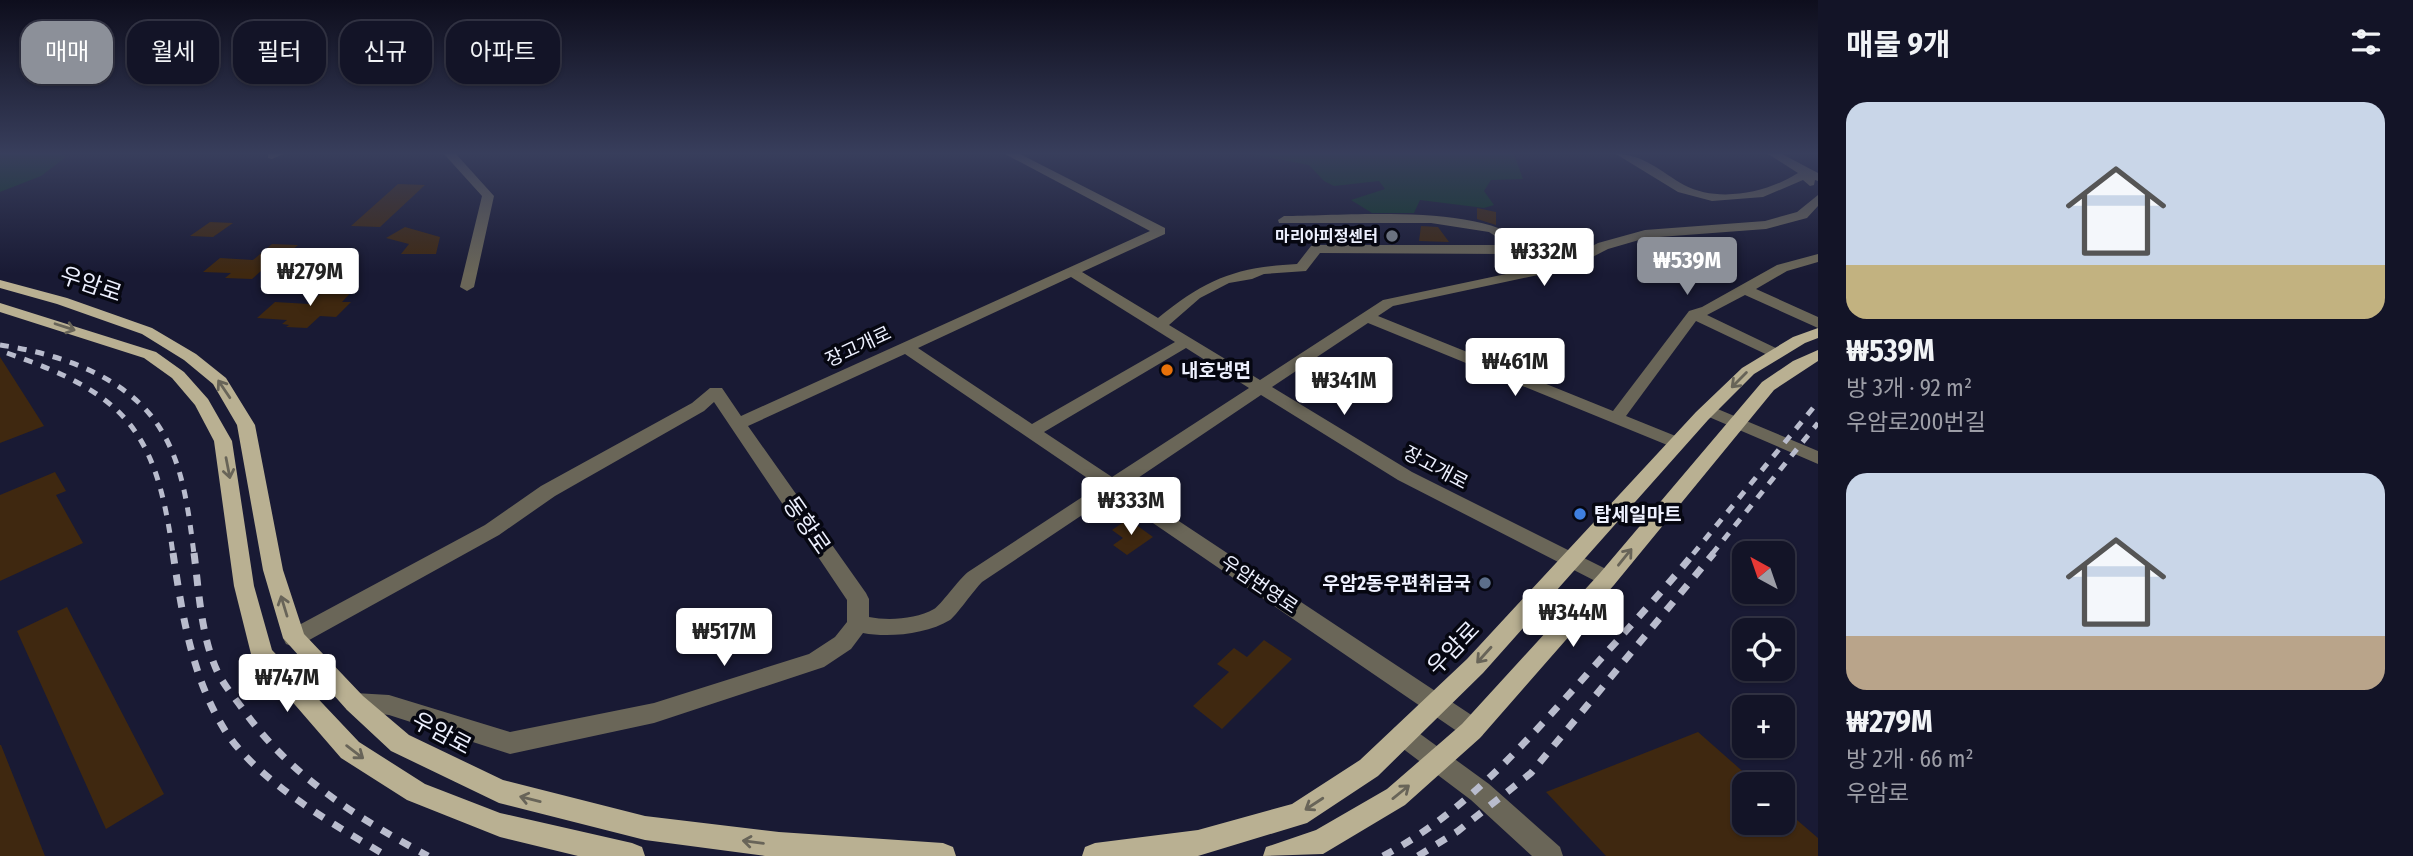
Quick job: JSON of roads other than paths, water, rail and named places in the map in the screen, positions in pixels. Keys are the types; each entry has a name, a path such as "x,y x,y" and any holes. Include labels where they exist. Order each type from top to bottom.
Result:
{"main road":[{"name":"우암로","path":"0,284 62,301 147,331 190,357 220,381 246,425 273,570 294,638 355,704 400,743 499,791 645,828 779,845 943,856"},
{"path":"4,309 150,355 178,375 202,403 223,441 244,586 262,654 350,750 416,792 500,825 632,856"},
{"name":"우암로","path":"1095,856 1198,843 1298,814 1369,768 1475,666 1708,410 1748,371 1799,340 1818,333"},
{"path":"1276,856 1323,842 1396,797 1473,729 1607,579 1768,386 1799,364 1818,355"}],"street":[{"path":"467,287 488,196 486,194"},
{"name":"장고개로","path":"738,424 1160,231 1096,194"},
{"path":"1697,194 1755,194"},
{"path":"355,704 389,705 510,743 654,713 816,661 843,643 858,624 876,627 907,626 944,614 960,591 975,577 1388,303 1566,265 1603,246 1645,234 1766,225 1802,215 1818,198"},
{"path":"1160,324 1195,295 1225,279 1252,275 1261,270 1301,268 1312,251 1322,248 1516,248 1516,243 1493,229 1431,219 1284,220"},
{"path":"1616,418 1694,313 1707,310 1782,268 1818,258"},
{"name":"장고개로","path":"1072,272 1405,476 1607,579"},
{"path":"1745,289 1818,323"},
{"path":"1694,313 1776,354"},
{"path":"1367,317 1678,443"},
{"path":"1034,430 1186,341"},
{"name":"우암번영로","path":"906,347 1034,430 1473,729"},
{"name":"동항로","path":"294,638 492,530 548,491 698,407 716,392 858,599 858,624"},
{"path":"1708,410 1818,458"},
{"path":"1403,735 1532,836 1550,856"}],"railway":[{"path":"0,345 47,355 93,372 134,398 151,415 164,435 176,463 185,493 194,554"},
{"path":"7,353 81,384 107,402 128,422 144,447 157,476 173,554"},
{"path":"1693,554 1818,402"},
{"path":"1712,554 1818,423"},
{"path":"173,553 190,646 214,712 226,732 258,768 300,802 387,856"},
{"path":"194,553 202,614 212,659 218,673 242,708 281,754 326,793 375,826 428,856"},
{"path":"1383,856 1439,820 1490,778 1559,706 1694,553"},
{"path":"1418,856 1458,831 1531,773 1714,553"}],"place":[{"name":"마리아피정센터","path":"1392,236"},
{"name":"내호냉면","path":"1167,370"},
{"name":"탑세일마트","path":"1580,514"},
{"name":"우암2동우편취급국","path":"1485,583"}]}
